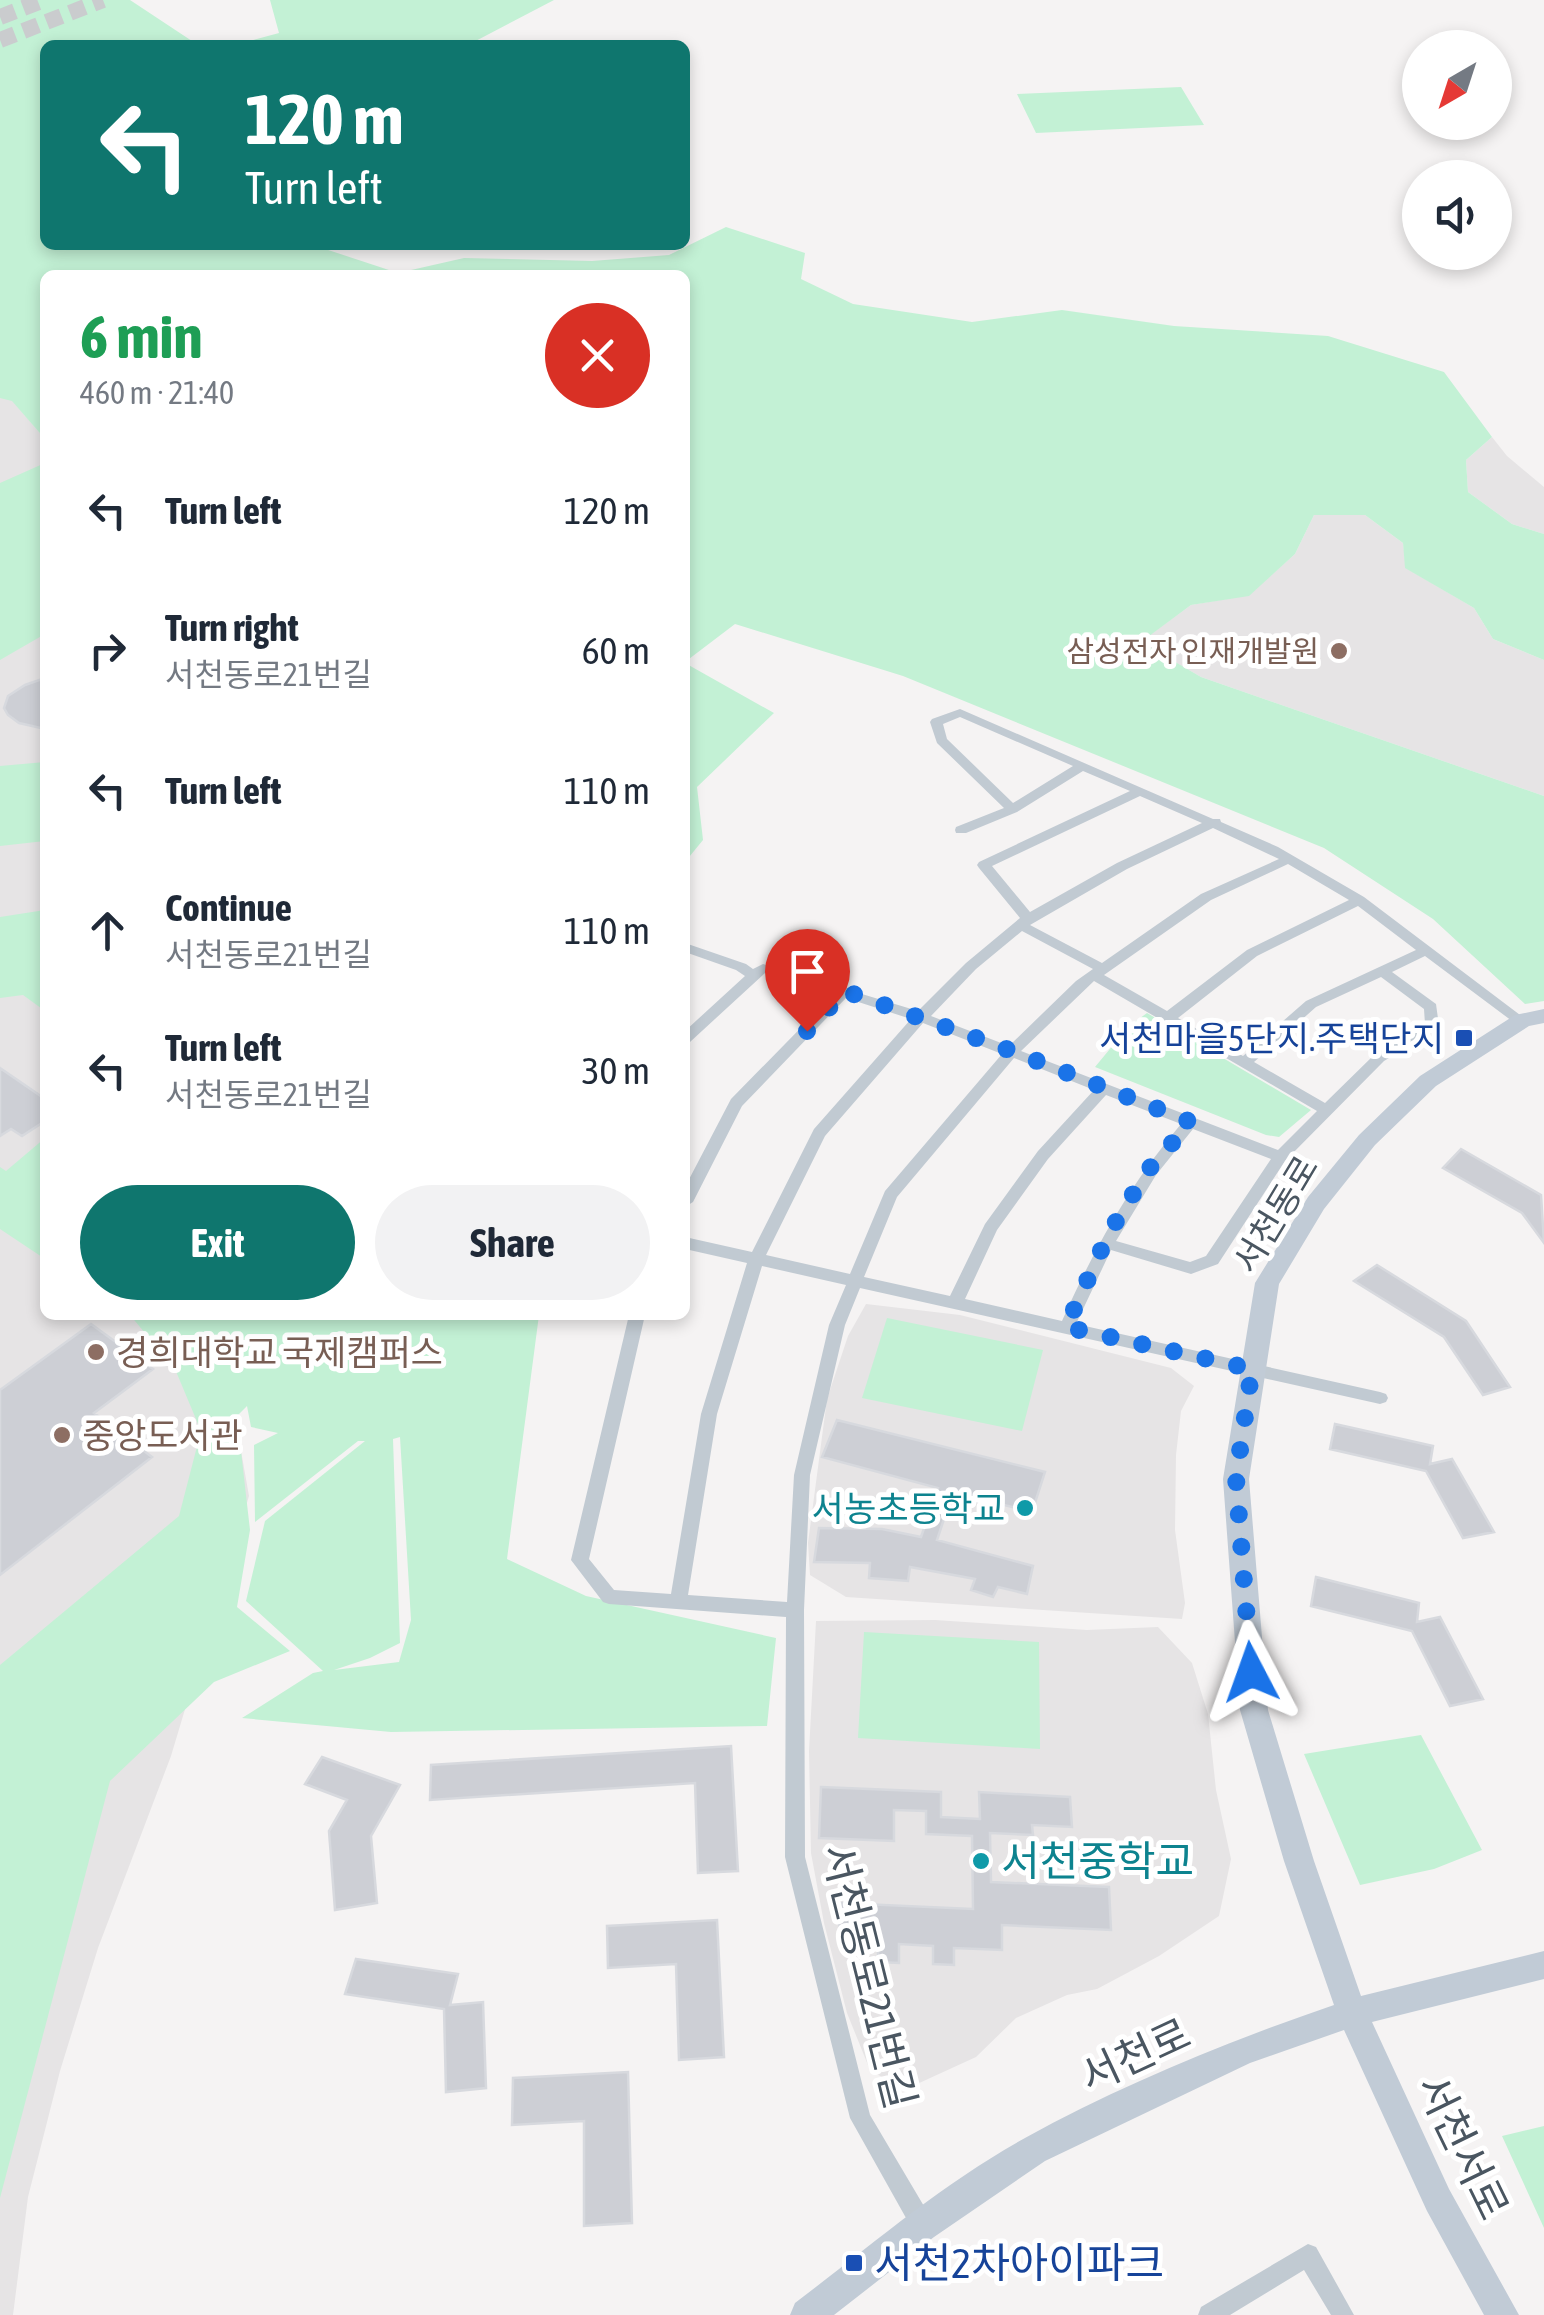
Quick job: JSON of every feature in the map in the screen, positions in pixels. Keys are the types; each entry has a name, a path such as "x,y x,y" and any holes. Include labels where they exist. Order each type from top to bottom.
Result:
{"street":[{"path":"1012,809 941,740 936,722 960,713 1215,822 1358,900 1532,1019"},
{"path":"961,830 1012,809 1082,766"},
{"path":"1140,791 984,864 1025,922 1168,1018 1326,1110"},
{"path":"679,1599 710,1414 756,1260 820,1132 971,966 1025,922 1122,866 1215,822"},
{"name":"서천동로21번길","path":"922,2226 860,2118 795,1857 795,1610 802,1475 837,1325 890,1196 1012,1051 1098,972 1206,897 1289,860"},
{"path":"1168,1018 1252,953 1358,900"},
{"path":"690,950 741,967 754,976"},
{"path":"1244,1062 1312,1004 1428,950"},
{"path":"690,1034 764,968 845,991 1012,1051 1280,1157"},
{"path":"1104,1243 1191,1268 1212,1260 1280,1157 1379,1058 1432,1026 1430,1007 1382,971"},
{"path":"690,1192 736,1103 845,991"},
{"name":"서천동로","path":"1352,2013 1299,1862 1254,1710 1236,1478 1266,1283 1316,1203 1366,1140 1428,1081 1532,1019"},
{"path":"955,1304 990,1228 1043,1154 1104,1088"},
{"path":"1066,1327 1104,1243 1148,1170 1191,1122"},
{"path":"690,1245 1380,1398"},
{"path":"636,1320 580,1560 609,1596 795,1610"},
{"name":"서천로","path":"807,2315 922,2226 1034,2150 1243,2051 1352,2013 1544,1966"},
{"name":"서천서로","path":"1352,2013 1438,2200 1502,2315"},
{"path":"1209,2315 1308,2255 1343,2315"}],"shaded area":[{"name":"경희대학교 국제캠퍼스","path":"0,396 12,400 40,433 40,1320 218,1320 249,1496 171,1756 98,1948 60,2071 28,2197 13,2315 0,2315"},
{"path":"1492,437 1507,456 1544,487 1544,534 1512,524 1468,492 1466,460"},
{"name":"삼성전자 인재개발원","path":"1314,515 1365,515 1403,543 1406,568 1474,608 1493,639 1544,660 1544,796 1201,677 1140,642 1191,605 1249,595 1295,554"},
{"path":"866,1304 960,1315 1171,1368 1194,1386 1181,1411 1176,1455 1175,1530 1185,1603 1182,1619 846,1597 810,1575 808,1543 827,1399 848,1336"},
{"path":"935,1620 1087,1630 1158,1627 1192,1663 1208,1714 1216,1790 1231,1859 1219,1916 1159,1956 1097,1989 1067,1995 1016,2018 976,2057 904,2090 870,2070 847,2013 824,1923 811,1853 809,1751 816,1621"}],"green space":[{"path":"0,0 130,0 190,40 40,40 40,250 328,250 389,270 40,270 40,433 12,401 0,398"},
{"path":"270,0 554,0 478,40 253,40 279,33"},
{"path":"1181,87 1204,125 1036,133 1017,94"},
{"path":"726,227 805,253 801,279 853,304 972,322 1062,310 1174,326 1328,336 1444,372 1492,437 1466,460 1468,492 1512,524 1544,534 1544,660 1493,639 1474,608 1405,568 1403,543 1365,515 1314,515 1295,554 1249,596 1191,605 1141,642 1201,677 1544,796 1544,1001 1525,1004 1433,919 1324,848 903,676 735,624 690,658 690,270 411,270 464,258 592,261 669,255 690,250 690,245"},
{"path":"40,465 40,637 0,660 0,483"},
{"path":"690,666 774,713 697,787 703,840 690,856"},
{"path":"40,762 40,842 0,846 0,766"},
{"path":"40,911 40,1007 23,995 0,998 0,917"},
{"path":"1147,1013 1311,1110 1279,1137 1266,1135 1095,1067 1128,1027"},
{"path":"40,1142 40,1256 0,1229 0,1167 6,1171"},
{"path":"887,1318 1043,1350 1022,1431 862,1398"},
{"path":"134,1320 538,1320 507,1559 586,1596 776,1638 767,1726 391,1732 242,1718 313,1673 323,1671 246,1601 265,1521 365,1441 358,1441 255,1522 254,1445 278,1433 251,1427 247,1406 237,1416 250,1530 237,1607 290,1651 214,1682 110,1781 0,2198 0,1665 179,1516 201,1431 175,1369","holes":["400,1437 411,1620 399,1662 334,1670 400,1643 393,1439"]},
{"path":"864,1632 1039,1642 1040,1749 858,1738"},
{"path":"1421,1735 1482,1850 1434,1869 1360,1885 1304,1754"},
{"path":"1544,2126 1544,2228 1502,2136"}],"building":[{"path":"40,680 40,728 19,723 4,708 8,696"},
{"path":"0,1068 40,1096 40,1124 22,1136 11,1129 0,1136"},
{"path":"1461,1149 1541,1195 1544,1243 1522,1213 1443,1168"},
{"path":"1377,1265 1466,1321 1510,1387 1483,1395 1444,1337 1354,1281"},
{"name":"중앙도서관","path":"91,1324 153,1369 94,1413 152,1457 0,1575 0,1390"},
{"name":"서농초등학교","path":"837,1420 1045,1472 1032,1512 953,1492 937,1540 1033,1566 1027,1594 998,1587 993,1597 971,1590 975,1579 910,1567 908,1581 869,1578 870,1563 814,1562 819,1528 882,1529 921,1537 938,1488 822,1457"},
{"path":"1335,1424 1433,1446 1430,1464 1452,1459 1494,1532 1463,1538 1426,1471 1330,1449"},
{"path":"1316,1577 1419,1603 1417,1622 1440,1617 1483,1699 1450,1706 1412,1631 1311,1606"},
{"path":"731,1746 738,1871 698,1873 695,1783 430,1800 431,1765"},
{"path":"322,1757 400,1785 371,1836 377,1903 335,1910 329,1831 347,1800 305,1784"},
{"name":"서천중학교","path":"821,1787 941,1792 941,1817 980,1819 979,1792 1070,1797 1072,1827 1032,1825 1033,1835 990,1833 991,1882 1109,1887 1111,1930 1002,1925 1002,1950 954,1948 954,1965 933,1964 933,1946 899,1944 899,1963 878,1962 878,1944 839,1942 840,1903 973,1909 972,1836 926,1834 926,1811 894,1810 894,1841 819,1838"},
{"path":"717,1920 724,2057 679,2060 676,1964 608,1968 607,1926"},
{"path":"356,1959 458,1974 450,2005 483,2002 486,2088 446,2092 444,2009 345,1994"},
{"path":"628,2072 632,2223 584,2226 584,2121 512,2125 513,2078"}],"tunnel":[{"path":"0,17 44,0"},
{"path":"0,40 103,0"}],"place":[{"name":"삼성전자 인재개발원","path":"1339,651"},
{"name":"서천마을5단지.주택단지","path":"1464,1038"},
{"name":"경희대학교 국제캠퍼스","path":"96,1352"},
{"name":"중앙도서관","path":"62,1435"},
{"name":"서농초등학교","path":"1025,1508"},
{"name":"서천중학교","path":"981,1861"},
{"name":"서천2차아이파크","path":"854,2263"}],"route":[{"path":"807,1031 845,991 1084,1078 1191,1122 1148,1170 1109,1233 1066,1327 1252,1369 1236,1478 1251,1672"}]}
